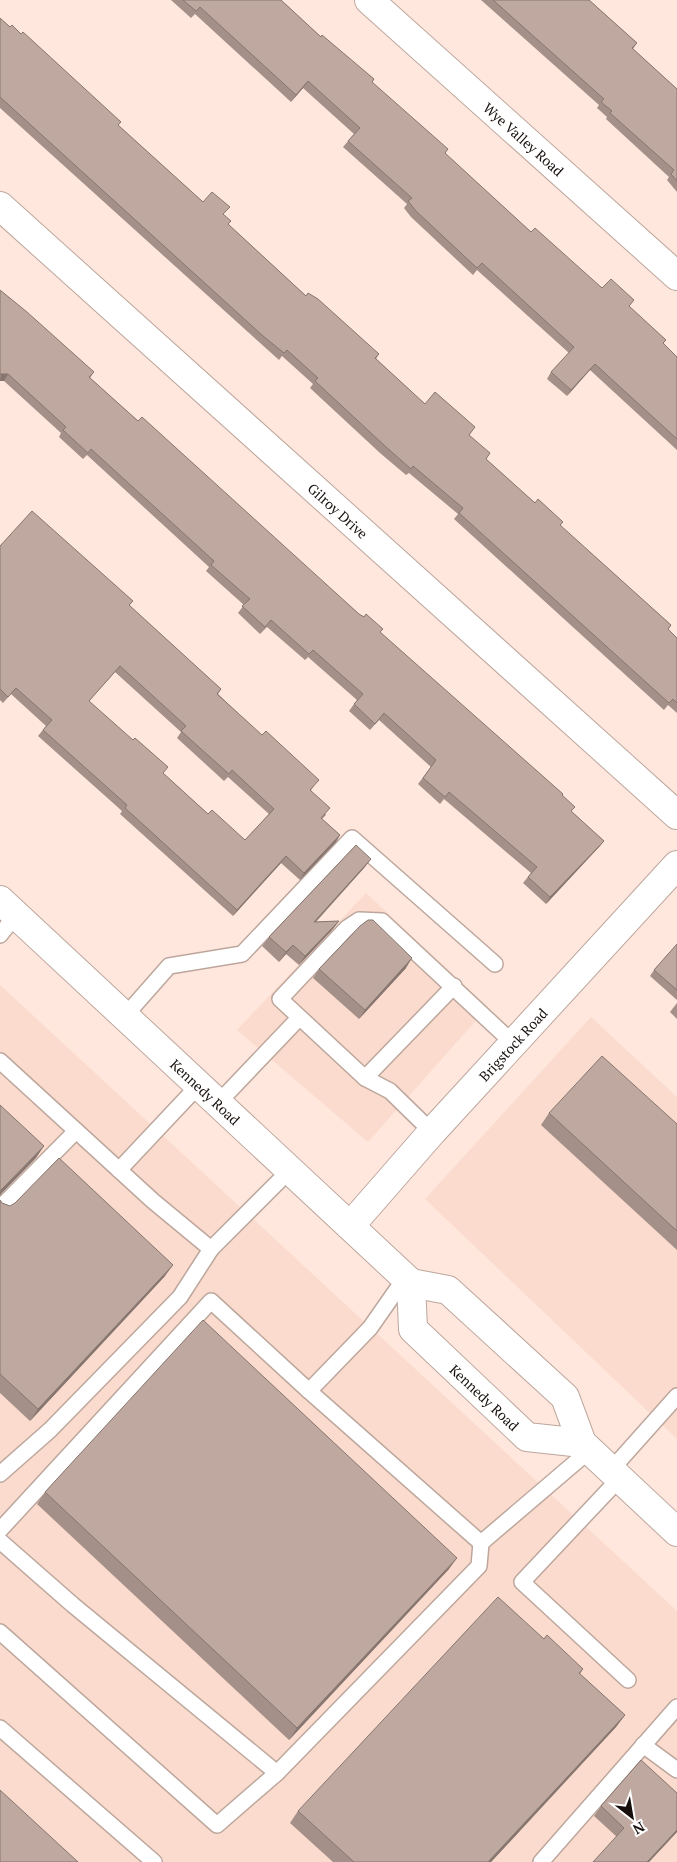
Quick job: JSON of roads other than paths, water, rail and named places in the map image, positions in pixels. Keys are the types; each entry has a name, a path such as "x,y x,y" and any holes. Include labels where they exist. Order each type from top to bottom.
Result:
{"street":[{"name":"Wye Valley Road","path":"369,0 677,276"},
{"name":"Gilroy Drive","path":"0,206 677,815"},
{"name":"Brigstock Road","path":"350,1226 432,1132 677,865"},
{"name":"Kennedy Road","path":"5,916 125,1016 408,1281 413,1329 527,1437 586,1446"},
{"path":"408,1281 448,1290 565,1397 586,1446 677,1532"}],"lane":[{"path":"125,1016 169,966 242,954 352,838 495,964"},
{"path":"432,1132 390,1090 365,1078 280,999 347,928 359,920 382,921 454,986 514,1044"},
{"path":"365,1078 454,986"},
{"path":"119,1170 299,1018"},
{"path":"0,1061 119,1170 211,1249"},
{"path":"0,1208 76,1131"},
{"path":"0,1474 50,1430 180,1297 211,1249 290,1170"},
{"path":"309,1391 370,1328 408,1281"},
{"path":"0,1530 211,1301 309,1391 482,1543"},
{"path":"628,1680 522,1582 616,1474 677,1396"},
{"path":"0,1632 217,1825 277,1773 479,1566 482,1543 586,1446"},
{"path":"0,1541 73,1605 277,1773"},
{"path":"540,1862 677,1707"},
{"path":"0,1728 154,1862"},
{"path":"643,1745 677,1770"}]}
